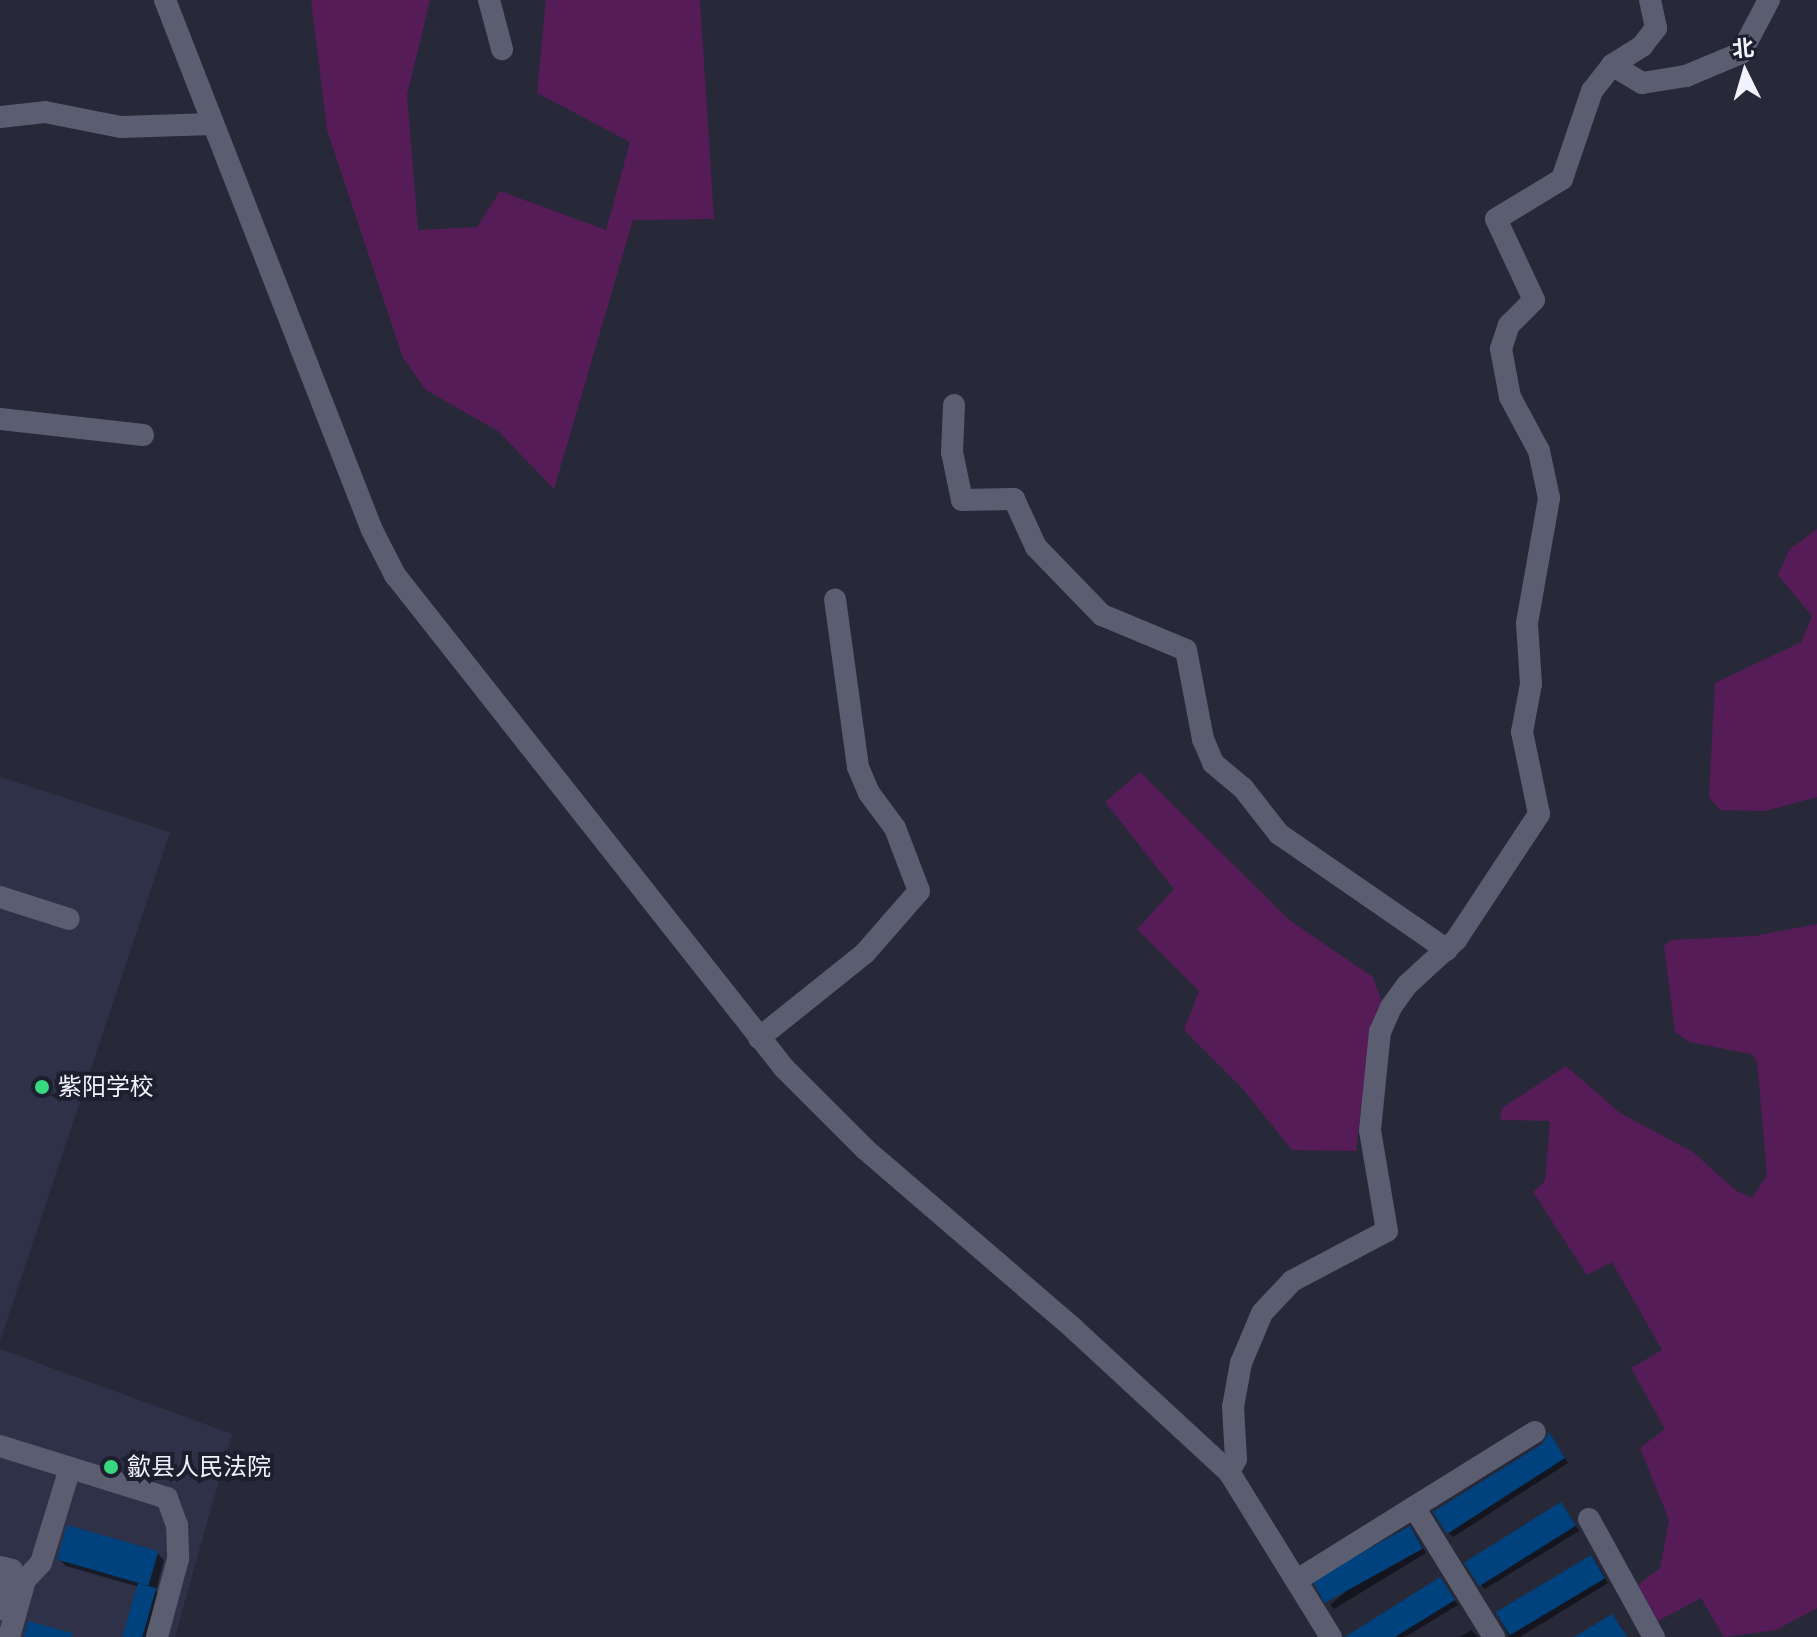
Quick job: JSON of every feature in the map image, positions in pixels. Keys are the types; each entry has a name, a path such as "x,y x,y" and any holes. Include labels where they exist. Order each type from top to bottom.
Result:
{"street":[{"path":"165,0 383,555 759,1038 865,1149 1074,1329 1229,1472 1331,1637"},
{"path":"489,0 502,49"},
{"path":"1229,1472 1236,1459 1233,1407 1238,1374 1262,1313 1292,1281 1387,1231 1370,1130 1380,1032 1402,990 1447,950 1539,814 1522,732 1531,684 1527,623 1549,498 1539,451 1510,397 1501,349 1509,325 1534,300 1496,219 1562,179 1592,91 1612,65 1651,39 1658,22 1650,0"},
{"path":"1612,65 1642,83 1686,76 1741,53 1769,0"},
{"path":"0,117 45,112 121,127 213,124"},
{"path":"954,405 952,452 962,500 1014,499 1036,547 1102,615 1186,650 1203,739 1213,763 1243,788 1279,834 1447,950"},
{"path":"0,419 143,435"},
{"path":"759,1038 865,953 919,891 895,828 858,767 835,600"},
{"path":"0,897 69,919"},
{"path":"1297,1580 1535,1432"},
{"path":"0,1446 167,1498 171,1505 178,1559 157,1637"},
{"path":"9,1637 25,1580 41,1563 70,1468"},
{"path":"1414,1507 1494,1637"},
{"path":"1589,1519 1654,1637"},
{"path":"0,1567 12,1570 0,1609"}],"shaded area":[{"path":"311,0 430,0 407,95 418,230 477,227 500,191 606,230 630,142 537,93 546,0 700,0 714,219 633,220 554,489 498,431 426,390 403,358 327,130"},
{"path":"1817,529 1817,797 1765,811 1720,810 1709,797 1715,683 1801,642 1812,616 1778,575 1789,550"},
{"path":"1140,772 1289,920 1373,977 1383,1005 1371,1024 1356,1151 1292,1150 1242,1088 1184,1030 1199,991 1137,929 1174,889 1105,802"},
{"name":"紫阳学校","path":"0,777 170,832 0,1341"},
{"path":"1817,924 1817,1608 1776,1630 1724,1637 1701,1598 1658,1621 1638,1585 1660,1568 1669,1520 1640,1448 1665,1429 1631,1368 1662,1350 1612,1262 1587,1275 1533,1192 1545,1181 1550,1121 1500,1120 1502,1108 1566,1066 1620,1113 1693,1152 1735,1190 1752,1198 1767,1175 1757,1061 1751,1054 1689,1042 1675,1032 1664,946 1671,940 1754,936"},
{"name":"歙县人民法院","path":"0,1349 232,1434 175,1637 0,1637"}],"building":[{"path":"1549,1432 1565,1458 1447,1534 1433,1512 1542,1444"},
{"path":"1561,1502 1576,1526 1479,1586 1464,1562"},
{"path":"67,1525 158,1551 148,1586 57,1560"},
{"path":"1410,1526 1423,1549 1325,1603 1312,1580"},
{"path":"1591,1555 1605,1578 1510,1635 1496,1612"},
{"path":"1440,1577 1455,1600 1395,1637 1345,1637"},
{"path":"138,1583 156,1588 142,1637 123,1637"},
{"path":"1612,1614 1627,1637 1574,1637 1594,1625"},
{"path":"28,1621 72,1633 72,1637 24,1637"}],"place":[{"name":"紫阳学校","path":"42,1087"},
{"name":"歙县人民法院","path":"111,1467"}]}
